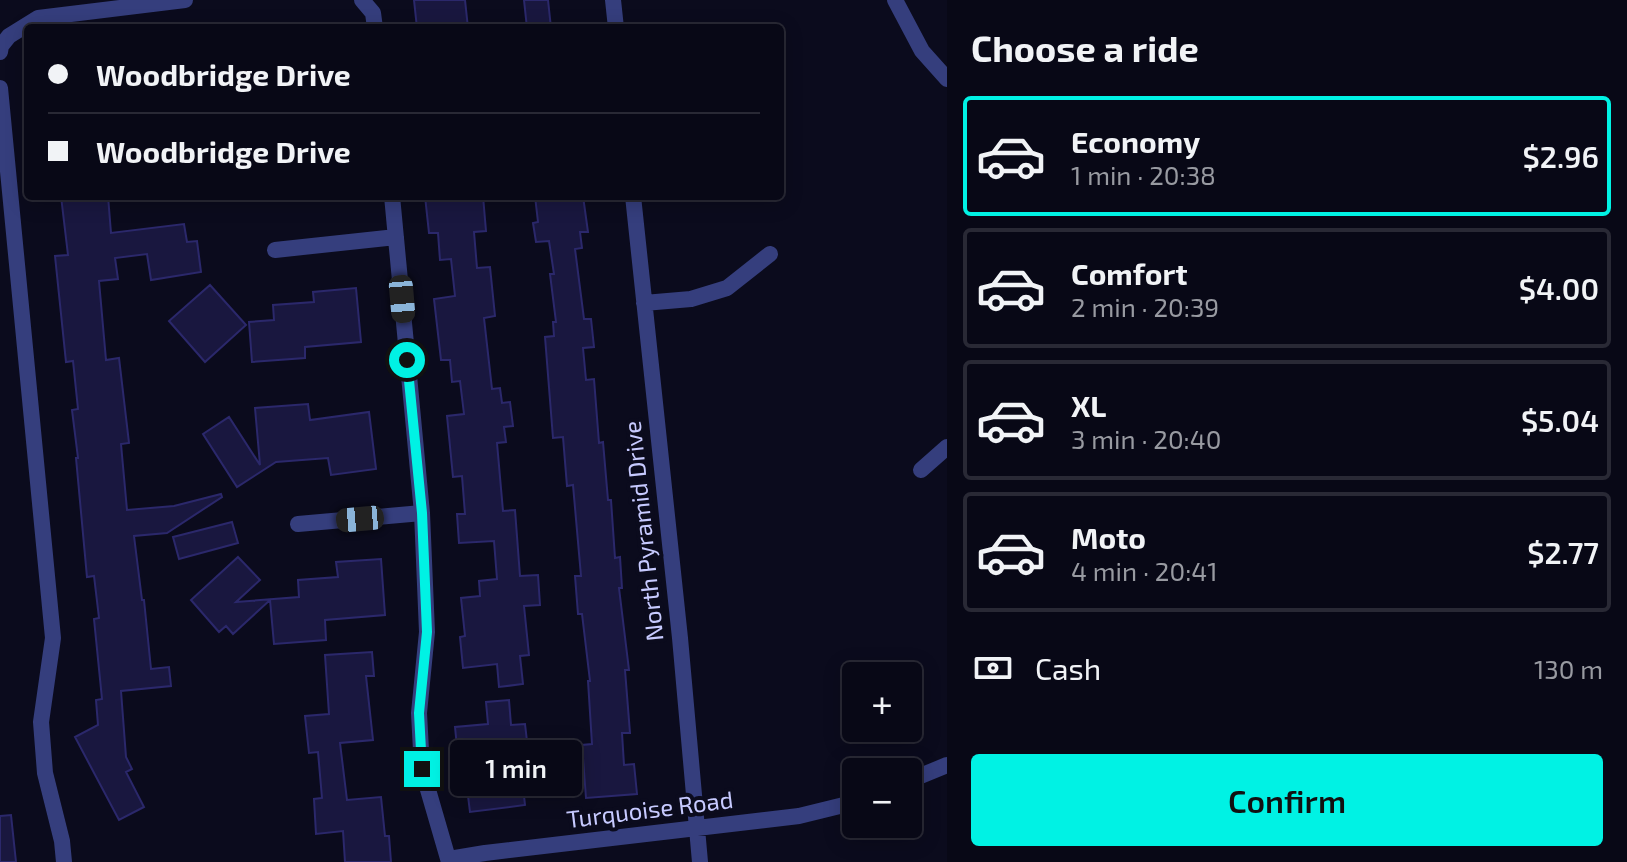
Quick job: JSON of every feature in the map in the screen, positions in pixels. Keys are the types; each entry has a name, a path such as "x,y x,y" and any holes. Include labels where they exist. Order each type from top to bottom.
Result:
{"street":[{"path":"28,24 38,18 185,0"},
{"path":"362,0 373,13 374,24"},
{"path":"613,0 616,24"},
{"path":"895,0 922,51 947,79"},
{"path":"0,52 9,36 24,27"},
{"path":"0,88 53,638 41,722 45,773 62,841 64,862"},
{"path":"392,200 422,513 427,632 419,713 422,769 449,861"},
{"name":"North Pyramid Drive","path":"633,200 680,638 700,862"},
{"path":"275,250 396,237"},
{"path":"644,303 691,299 727,288 770,254"},
{"path":"921,470 947,447"},
{"path":"298,524 422,513"},
{"path":"922,775 947,765"},
{"name":"Turquoise Road","path":"449,861 485,853 799,816 842,805"}],"building":[{"path":"414,0 465,0 468,24 417,24"},
{"path":"524,0 548,0 551,24 527,24"},
{"path":"61,200 108,200 111,233 184,224 187,242 197,241 201,272 151,280 147,254 115,258 118,279 99,281 106,360 119,358 129,443 121,444 127,510 174,506 221,494 222,497 167,533 134,536 151,669 169,667 171,686 121,691 126,757 132,769 126,772 144,807 119,820 75,737 98,725 96,700 102,699 94,619 99,618 94,576 87,577 76,458 72,410 78,409 73,361 66,362 55,256 68,255"},
{"path":"425,200 483,200 486,231 474,232 477,268 490,267 495,316 484,318 492,389 500,388 502,403 510,402 513,426 504,427 506,442 497,443 503,511 515,510 520,576 538,575 540,605 524,606 529,655 520,656 523,684 499,687 497,664 463,668 460,637 465,636 461,598 480,596 479,581 497,579 494,541 459,543 457,514 465,514 462,476 453,477 447,416 464,414 460,381 452,382 450,360 441,360 434,299 455,296 451,259 440,260 438,233 429,233"},
{"path":"535,200 584,200 588,232 580,232 582,248 575,249 584,319 591,319 594,347 583,348 586,380 594,379 599,443 603,442 608,500 611,500 615,558 620,557 622,588 619,588 629,670 625,670 630,733 622,733 624,765 634,764 637,794 586,798 582,745 592,744 590,681 582,614 578,614 575,576 581,576 573,485 567,486 563,437 553,438 545,337 554,336 553,322 556,322 550,274 554,274 549,241 536,242 533,223 538,222"},
{"path":"210,285 246,325 205,362 169,321"},
{"path":"356,288 361,342 305,347 305,358 252,362 249,322 274,320 273,305 314,302 313,292"},
{"path":"308,404 310,420 369,412 376,469 331,475 328,458 276,462 237,487 203,434 229,417 260,465 255,408"},
{"path":"232,522 238,543 179,559 173,537"},
{"path":"238,557 260,580 236,602 299,597 298,580 338,577 336,562 381,559 385,615 325,620 326,640 274,644 270,600 233,634 226,626 219,632 191,600"},
{"path":"372,652 374,676 366,676 373,740 340,743 347,800 381,797 391,862 345,862 343,831 316,834 314,799 322,798 318,752 309,753 305,716 329,714 325,655"},
{"path":"509,700 511,725 525,724 528,750 519,751 525,805 470,812 463,756 458,757 455,727 488,724 486,702"},
{"path":"11,815 16,862 0,862 0,816"}],"route":[{"path":"407,360 422,513 427,632 419,713 422,769"}]}
